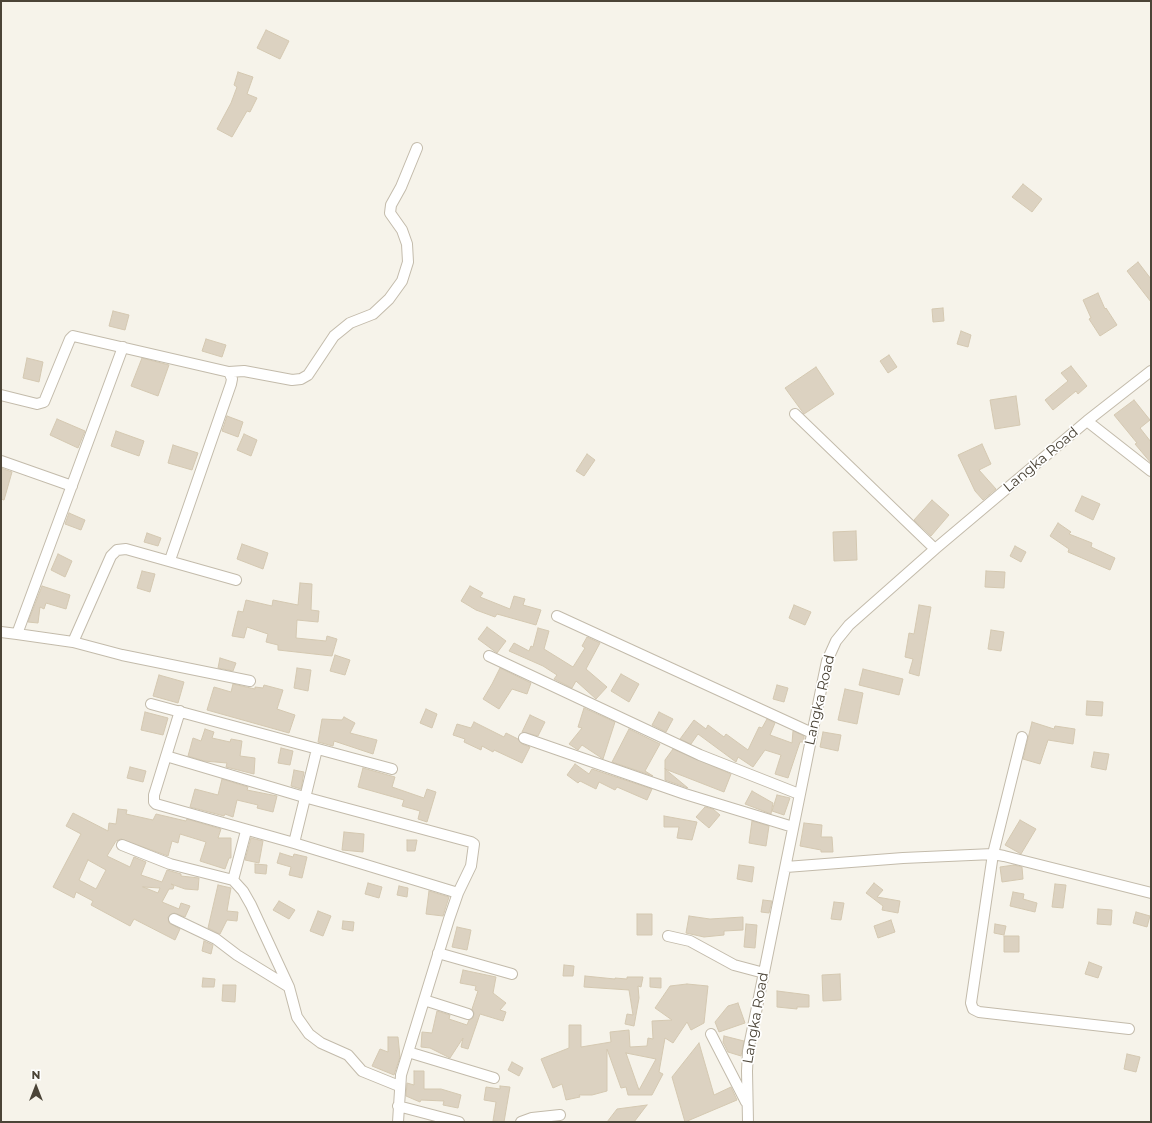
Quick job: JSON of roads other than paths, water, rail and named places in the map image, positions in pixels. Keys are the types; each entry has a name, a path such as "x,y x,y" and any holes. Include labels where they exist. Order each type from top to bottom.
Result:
{"street":[{"path":"1,395 36,404 44,402 70,339 73,336 123,346 229,372 244,371 292,380 301,379 308,375 334,336 350,323 373,314 390,299 402,281 408,262 407,244 402,230 390,213 391,205 401,187 417,148"},
{"path":"17,634 123,346"},
{"name":"Langka Road","path":"748,1122 748,1050 812,733 828,661 836,641 849,625 935,549 1087,421 1151,371"},
{"path":"170,560 231,384 232,379 229,372"},
{"path":"795,414 935,549"},
{"path":"1087,421 1151,471"},
{"path":"1,461 72,486"},
{"path":"73,642 111,556 117,550 126,549 170,560 236,580"},
{"path":"557,616 812,733"},
{"path":"1,632 73,642 122,655 250,681"},
{"path":"489,656 700,756 800,794"},
{"path":"151,704 392,769"},
{"path":"180,711 154,795 154,802 160,806 246,831 294,842 458,893"},
{"path":"1022,737 993,854 971,1004 973,1009 979,1012 1129,1028"},
{"path":"524,738 685,794 793,827"},
{"path":"294,842 317,749"},
{"path":"166,756 304,797 471,842 475,848 472,866 458,893 408,1052 399,1086 398,1122"},
{"path":"233,880 246,831"},
{"path":"122,845 170,864 233,880 243,891 251,905 289,987 297,1017 315,1039 348,1055 362,1071 399,1086"},
{"path":"786,867 902,858 993,854 1151,893"},
{"path":"174,919 216,939 237,955 289,987"},
{"path":"668,936 690,942 734,965 764,973"},
{"path":"438,953 512,974"},
{"path":"424,1000 468,1014"},
{"path":"710,1034 747,1104"},
{"path":"408,1052 494,1078"},
{"path":"398,1106 459,1122"},
{"path":"521,1122 532,1118 560,1115"}]}
